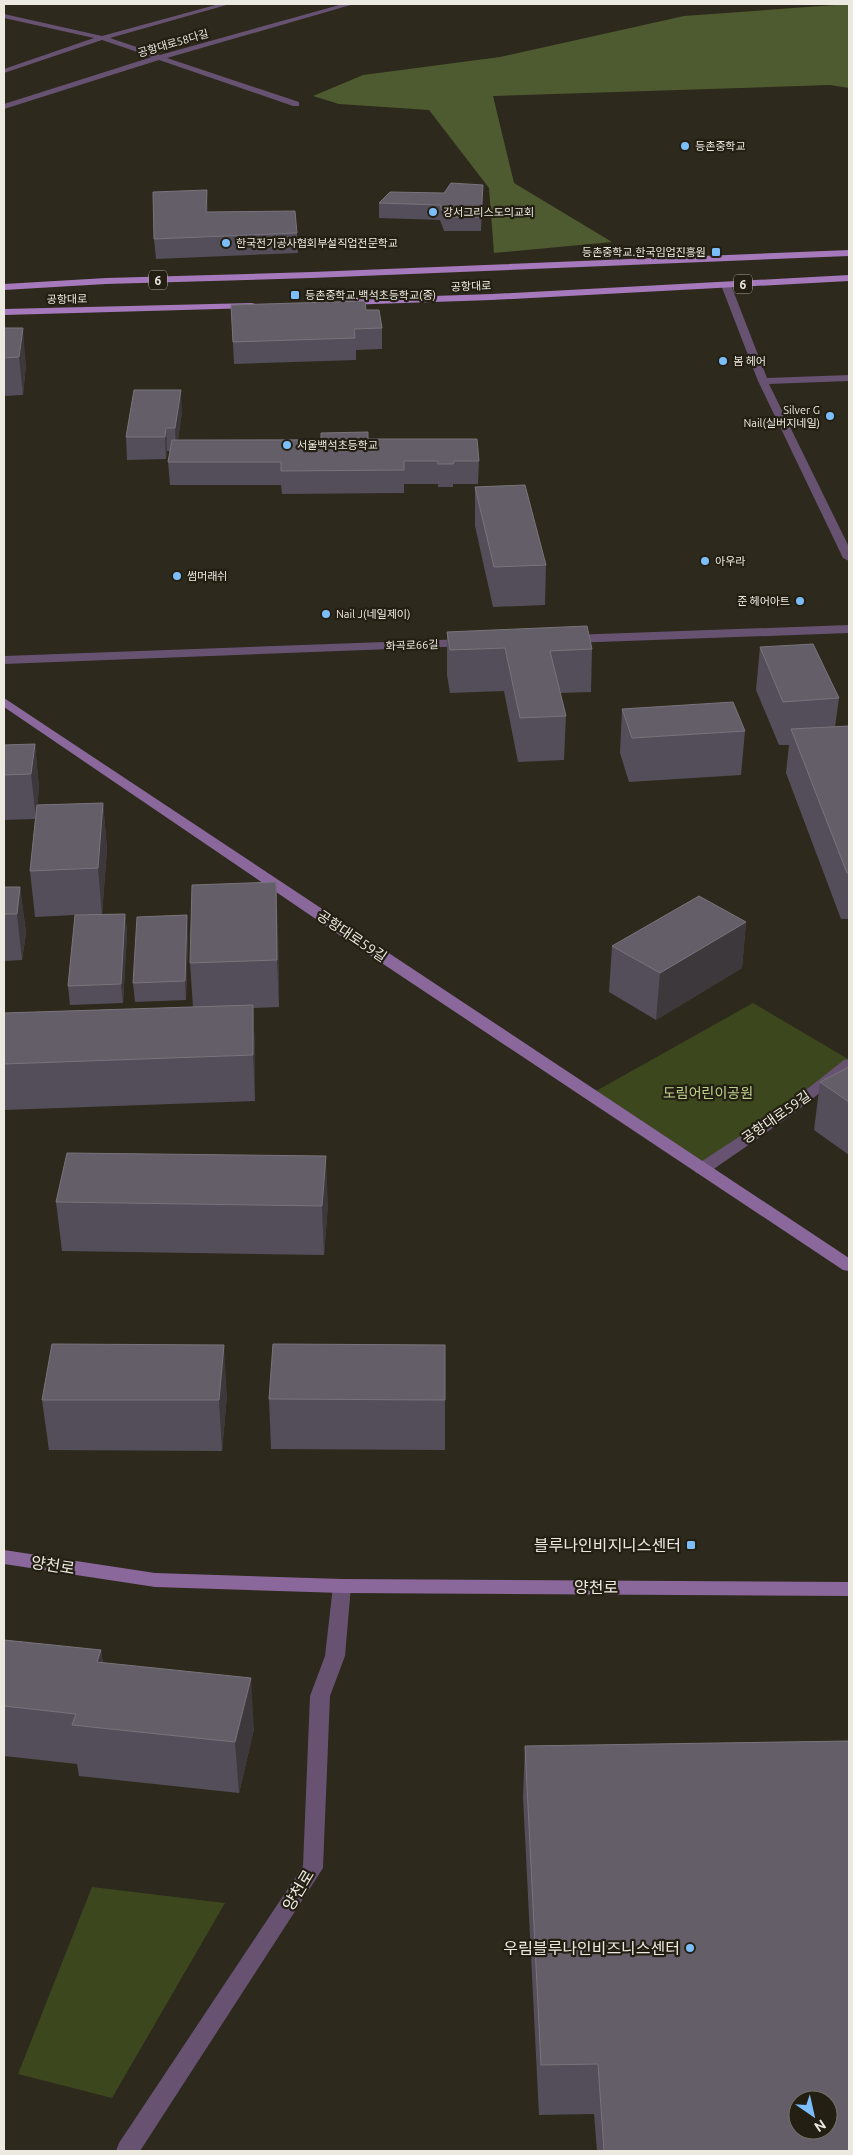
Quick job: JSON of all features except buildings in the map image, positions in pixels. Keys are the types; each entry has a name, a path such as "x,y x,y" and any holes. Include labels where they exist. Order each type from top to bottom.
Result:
{"main road":[{"name":"공항대로","path":"4,287 106,281 322,275 849,253"},
{"name":"공항대로","path":"335,303 726,286 849,278"},
{"name":"공항대로","path":"4,312 266,305"},
{"name":"공항대로59길","path":"4,702 849,1266"},
{"name":"양천로","path":"4,1557 155,1580 342,1586 849,1589"}],"street":[{"path":"4,71 102,38 226,4"},
{"name":"공항대로58다길","path":"4,107 161,58 350,4"},
{"path":"4,16 102,38 296,104"},
{"path":"726,286 762,381 849,558"},
{"path":"762,381 849,378"},
{"path":"561,639 849,629"},
{"name":"화곡로66길","path":"4,660 481,642"},
{"name":"공항대로59길","path":"702,1169 788,1111 849,1063"},
{"name":"양천로","path":"128,2151 313,1868 320,1696 335,1656 342,1586"}],"green space":[{"path":"849,4 849,88 830,85 493,96 514,183 612,242 494,253 489,188 429,110 339,104 313,96 363,75 500,57 684,16"},
{"name":"도림어린이공원","path":"753,1003 848,1059 782,1111 704,1162 596,1091"},
{"path":"92,1887 225,1903 112,2098 18,2074"}],"place":[{"name":"등촌중학교","path":"685,146"},
{"name":"강서그리스도의교회","path":"433,212"},
{"name":"한국전기공사협회부설직업전문학교","path":"226,243"},
{"name":"등촌중학교.한국임업진흥원","path":"716,252"},
{"name":"등촌중학교.백석초등학교(중)","path":"295,295"},
{"name":"봄 헤어","path":"723,361"},
{"name":"Silver G Nail(실버지네일)","path":"830,416"},
{"name":"서울백석초등학교","path":"287,445"},
{"name":"아우라","path":"705,561"},
{"name":"썸머래쉬","path":"177,576"},
{"name":"준 헤어아트","path":"800,601"},
{"name":"Nail J(네일제이)","path":"326,614"},
{"name":"블루나인비지니스센터","path":"691,1545"},
{"name":"우림블루나인비즈니스센터","path":"690,1948"}]}
